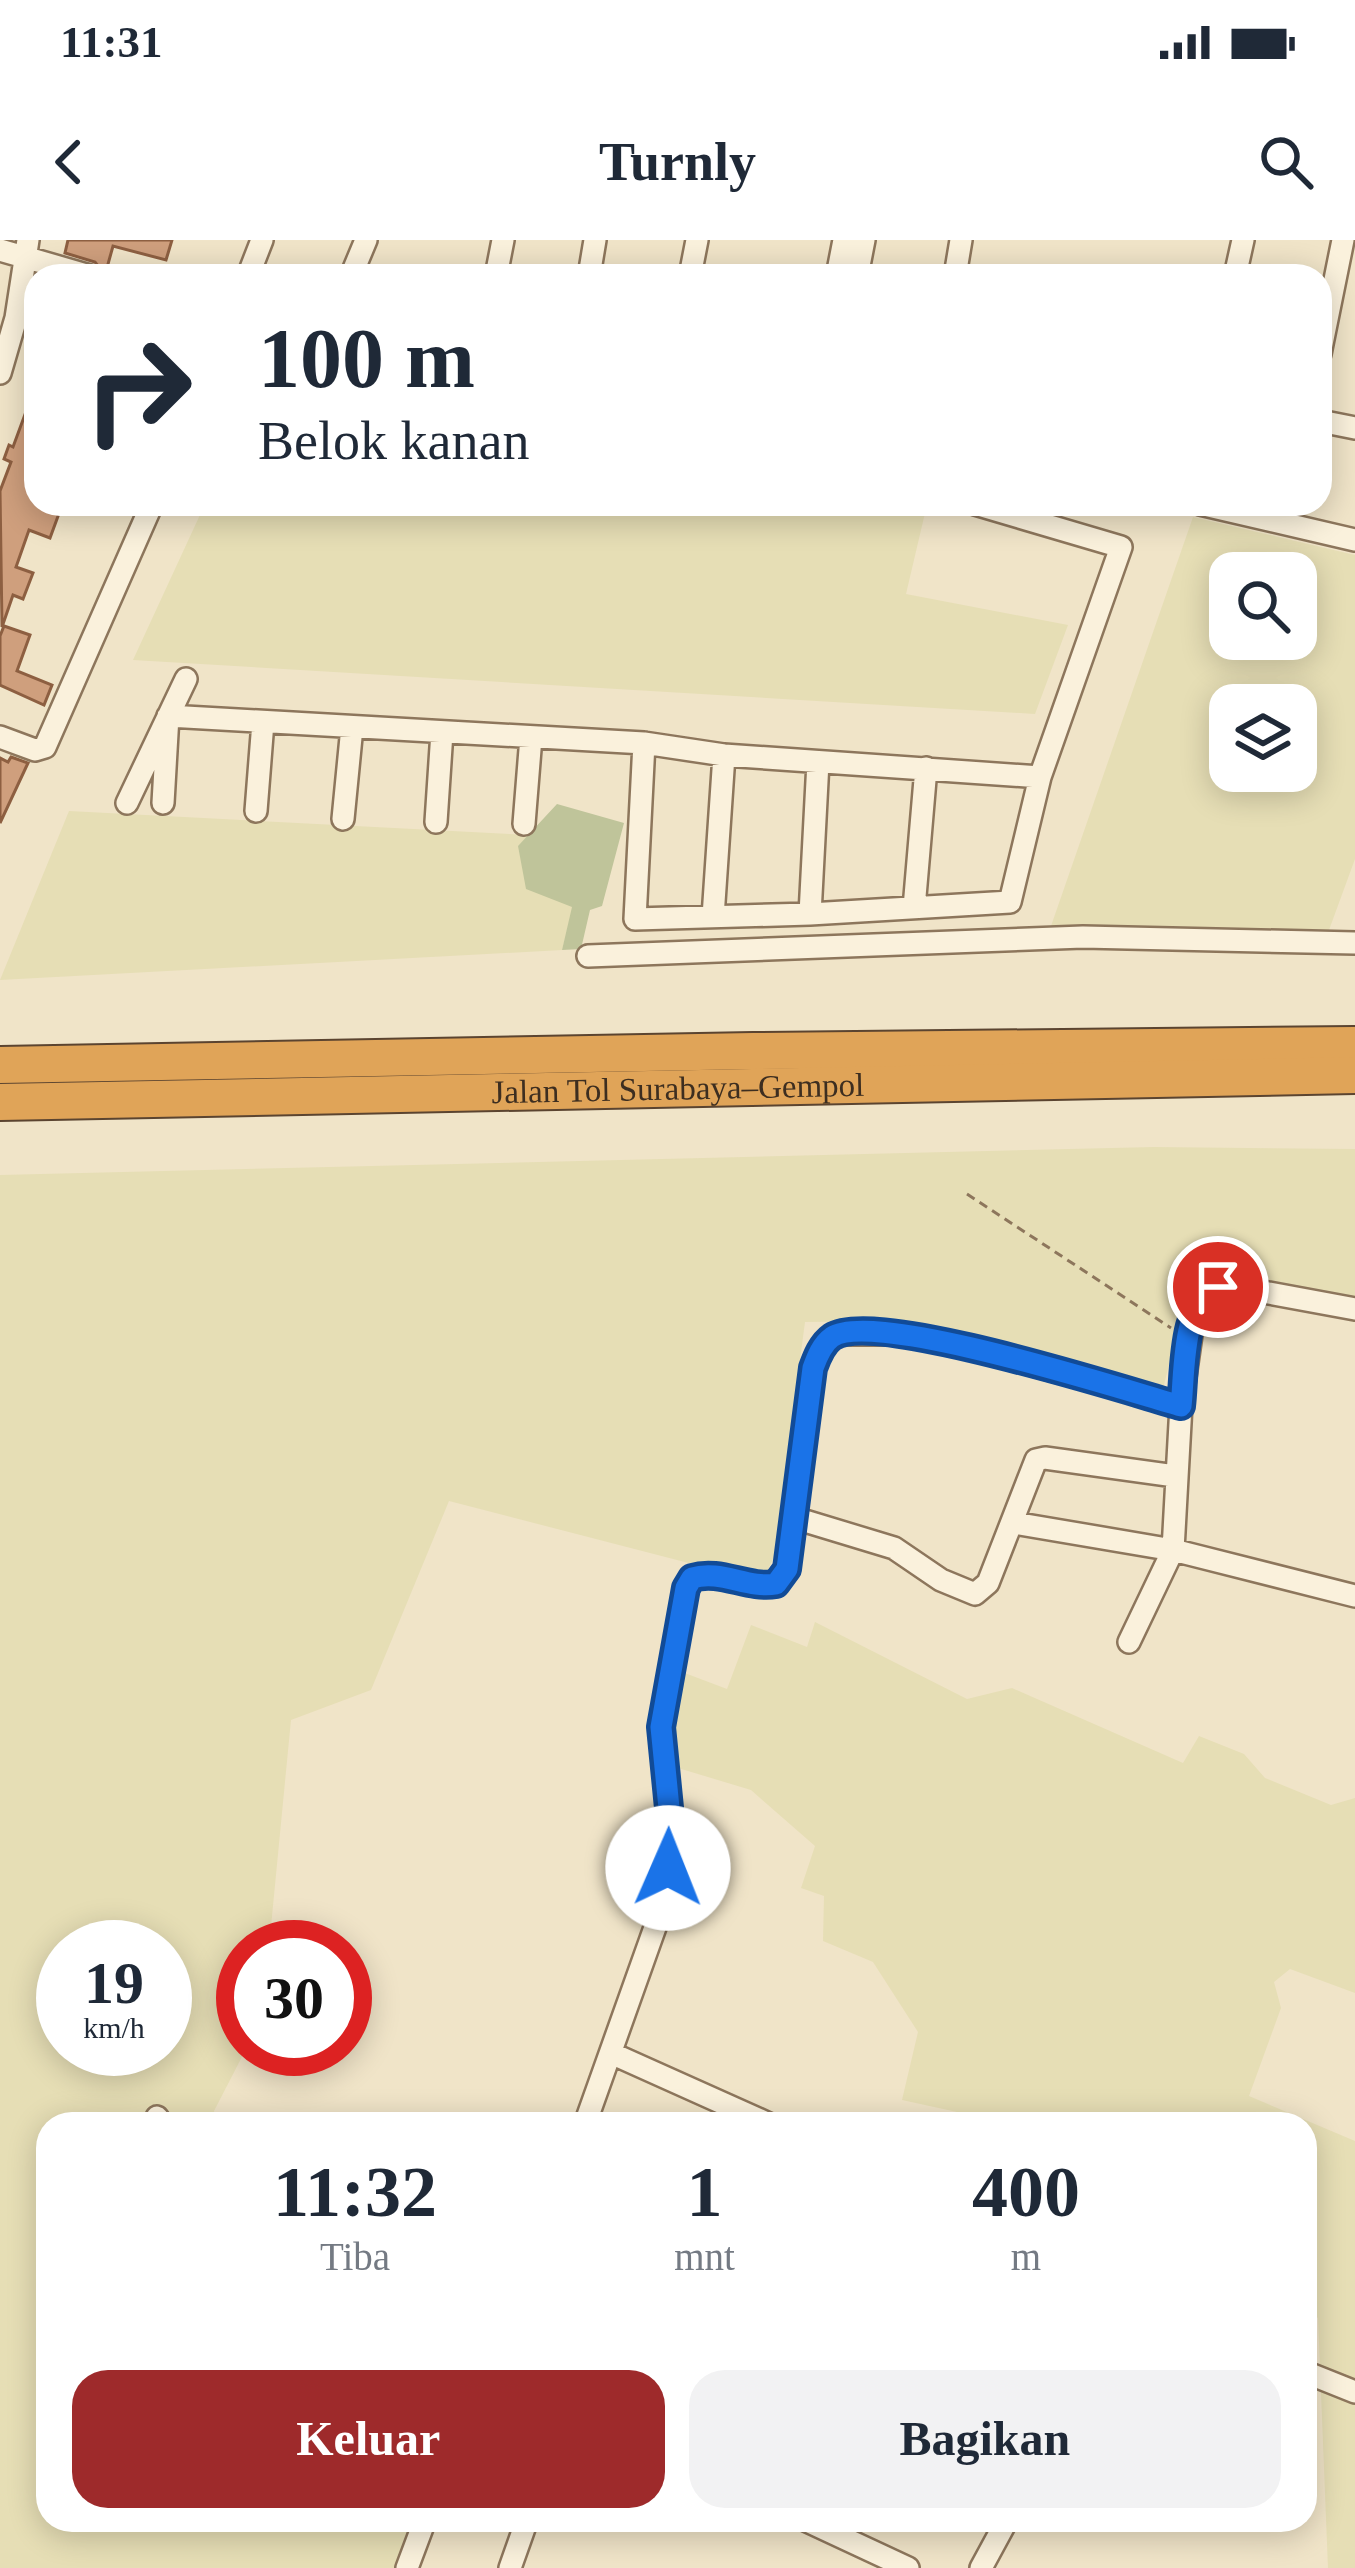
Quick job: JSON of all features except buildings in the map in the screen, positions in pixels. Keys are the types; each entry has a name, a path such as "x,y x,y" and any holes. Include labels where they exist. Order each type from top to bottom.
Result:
{"highway":[{"name":"Jalan Tol Surabaya–Gempol","path":"0,1065 1355,1046"},
{"name":"Jalan Tol Surabaya–Gempol","path":"0,1102 1355,1075"}],"street":[{"path":"1332,285 1343,240"},
{"path":"0,250 27,248 63,264"},
{"path":"0,373 24,267"},
{"path":"7,740 35,750 45,747 147,516"},
{"path":"644,743 634,919 1010,902 1040,777 1121,547 1016,516"},
{"path":"1251,516 1355,540"},
{"path":"127,803 186,679"},
{"path":"168,716 644,743 724,755 1040,777"},
{"path":"163,803 168,716"},
{"path":"256,811 263,722"},
{"path":"343,819 352,727"},
{"path":"436,822 442,732"},
{"path":"524,824 531,737"},
{"path":"713,917 724,755"},
{"path":"810,914 818,762"},
{"path":"914,908 926,767"},
{"path":"587,956 1083,937 1355,943"},
{"path":"1129,1642 1173,1550 1181,1406 1189,1340 1200,1300 1218,1287 1355,1309"},
{"path":"590,2112 658,1919 668,1868 669,1808 661,1727 686,1588 692,1578 710,1574 765,1586 776,1584 787,1569 813,1368 819,1352 835,1334 898,1334 948,1342 1181,1406"},
{"path":"795,1518 894,1548 941,1580 975,1594 988,1583 1032,1464 1040,1458 1175,1476"},
{"path":"1014,1523 1173,1550 1355,1596"},
{"path":"613,2054 743,2112"},
{"path":"1317,2377 1355,2392"},
{"path":"407,2568 420,2532"},
{"path":"510,2568 522,2532"},
{"path":"831,2532 908,2568"},
{"path":"981,2568 1000,2532"}],"path":[{"path":"967,1194 1189,1340"}],"shaded area":[{"path":"199,516 924,516 906,594 1068,625 1035,714 133,660"},
{"path":"1193,517 1355,555 1355,859 1329,930 1051,926"},
{"path":"69,811 529,835 518,846 573,907 562,950 0,980"},
{"path":"1154,1147 1355,1149 1355,1302 1192,1271 1161,1397 907,1321 805,1322 774,1557 762,1582 449,1501 371,1690 291,1720 272,1920 216,1920 216,2076 232,2076 214,2112 36,2112 36,2532 408,2532 398,2568 0,2568 0,1175"},
{"path":"815,1622 967,1699 1012,1688 1183,1763 1199,1736 1244,1754 1265,1778 1331,1805 1355,1798 1355,1993 1290,1969 1274,1982 1281,2008 1249,2096 1287,2112 957,2112 902,2100 918,2032 873,1962 823,1941 824,1896 801,1888 815,1846 751,1790 678,1768 671,1728 682,1672 727,1689 751,1625 807,1647"},
{"path":"1317,2125 1355,2141 1355,2568 1328,2568 1318,2318"}],"green space":[{"path":"557,804 624,823 602,906 590,910 581,949 562,950 572,907 526,889 518,846"}],"route":[{"path":"668,1868 669,1808 661,1727 686,1588 692,1578 710,1574 765,1586 776,1584 787,1569 813,1368 826,1342 835,1334 870,1332 948,1342 1181,1406 1192,1321 1200,1300 1218,1287"}]}
